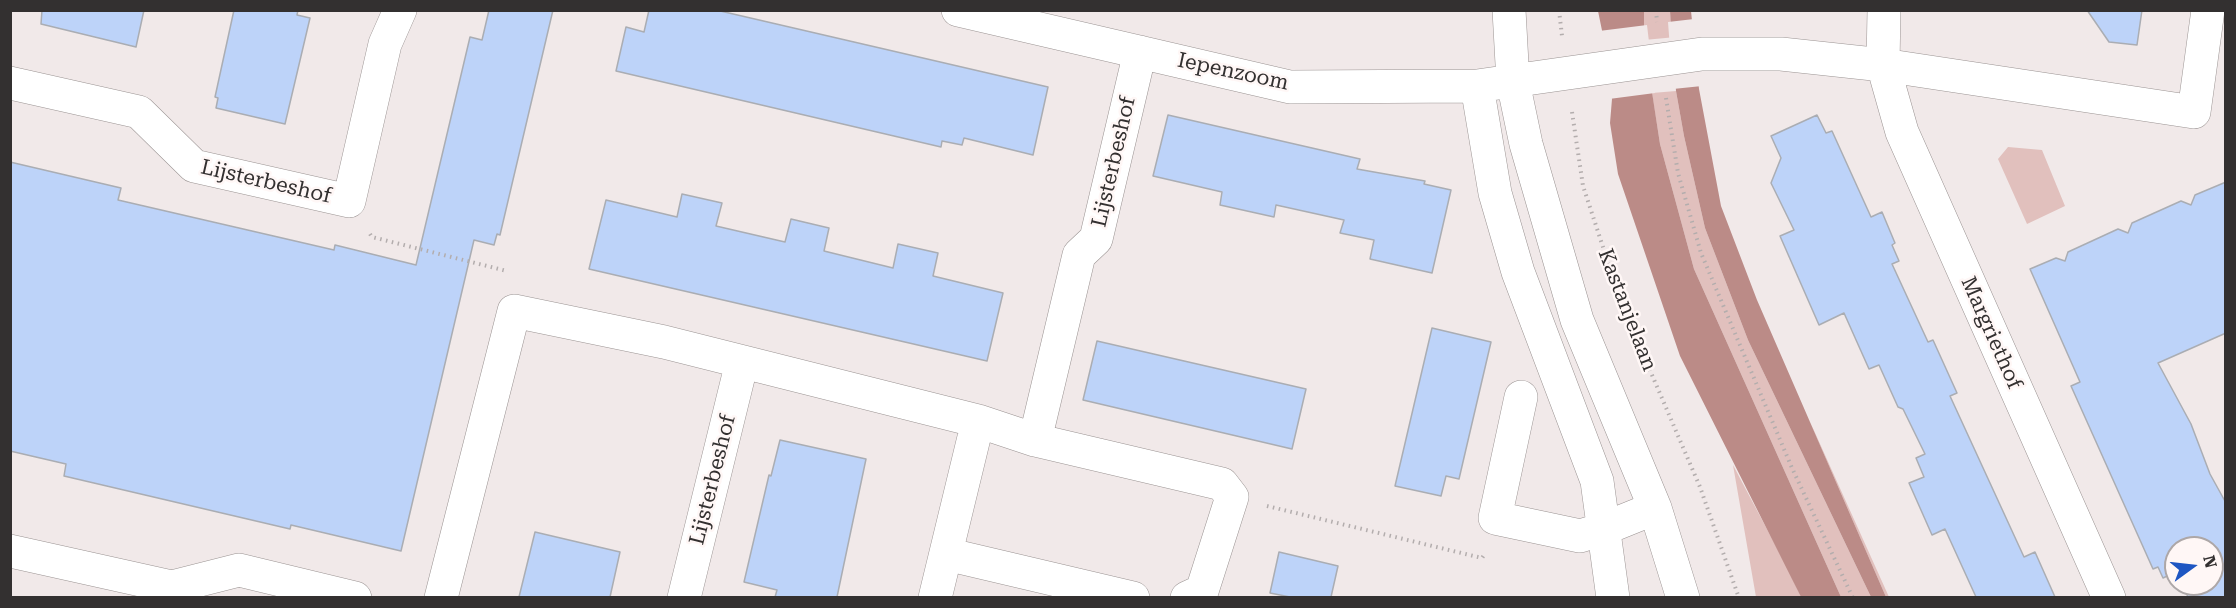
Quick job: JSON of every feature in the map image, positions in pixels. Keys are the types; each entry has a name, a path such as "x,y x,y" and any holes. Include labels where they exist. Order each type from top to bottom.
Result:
{"street":[{"name":"Lijsterbeshof","path":"10,83 139,112 194,166 349,201 385,44 400,10"},
{"name":"Iepenzoom","path":"958,10 1290,87 1477,86 1514,82"},
{"path":"1509,10 1514,82 1526,144 1577,320 1655,508 1683,597"},
{"name":"Margriethof","path":"1884,10 1883,65 1902,132 2109,597"},
{"path":"1514,82 1702,54 1781,54 1883,65 2194,112 2208,10"},
{"name":"Lijsterbeshof","path":"1035,440 1079,255 1096,239 1140,52"},
{"path":"1477,86 1495,193 1518,273 1597,481 1613,597"},
{"path":"441,597 514,311 664,342 978,421 1035,440 1222,484 1232,497 1202,591 1187,597"},
{"name":"Lijsterbeshof","path":"684,597 742,362"},
{"path":"1521,397 1495,518 1580,536 1655,508"},
{"path":"936,597 978,421"},
{"path":"10,551 172,587 239,570 355,597"},
{"path":"946,554 1133,597"}],"path":[{"name":"Kastanjelaan","path":"1559,10 1573,73 1583,186 1622,305 1700,487 1739,597"},
{"path":"1656,10 1660,60 1678,173 1701,253 1792,468 1853,597"},
{"path":"349,201 372,237 522,275 514,311"},
{"path":"1232,497 1482,558 1511,522"}],"shaded area":[{"path":"1598,11 1644,11 1644,40 1660,144 1694,269 1841,597 1801,597 1680,356 1618,174 1610,123 1612,99"},
{"path":"1644,11 1670,11 1676,37 1644,40"},
{"path":"1670,11 1691,11 1699,89 1721,206 1757,300 1886,597 1871,597 1748,340 1705,228 1676,91"},
{"path":"1676,91 1705,228 1748,340 1871,597 1841,597 1694,269 1660,144 1652,93"},
{"path":"2008,147 2042,150 2065,206 2027,224 1998,159"},
{"path":"1809,420 1816,435 1889,597 1886,597"},
{"path":"1733,465 1787,567 1801,597 1756,597"}],"pier":[{"path":"1694,19 1702,86 1673,89 1668,22"},
{"path":"1647,25 1655,93 1609,99 1599,31"}],"building":[{"path":"42,10 144,10 136,47 41,24"},
{"path":"234,10 298,10 297,15 310,18 285,124 216,108 218,98 215,97"},
{"path":"489,10 553,10 500,235 497,234 494,245 474,240 401,551 291,525 290,529 64,476 66,464 10,451 10,162 121,188 118,200 334,250 335,245 416,265 470,37 482,40"},
{"path":"649,10 716,10 1048,87 1033,155 964,138 962,145 942,141 941,147 616,71 626,27 644,32"},
{"path":"2087,10 2142,10 2137,45 2109,42"},
{"path":"1168,115 1360,159 1357,169 1425,181 1424,184 1451,190 1432,273 1370,259 1374,240 1340,233 1344,220 1276,205 1274,217 1220,205 1222,192 1153,176"},
{"path":"1817,115 1826,133 1832,131 1871,217 1882,212 1895,243 1892,245 1899,261 1892,264 1928,342 1933,340 1957,393 1950,396 2024,557 2035,552 2055,597 1976,597 1945,529 1932,535 1909,483 1924,477 1916,458 1925,454 1903,409 1898,407 1879,365 1869,369 1844,313 1819,325 1780,236 1794,230 1771,183 1781,158 1771,136"},
{"path":"2226,182 2226,333 2158,363 2191,424 2210,474 2226,503 2226,597 2188,596 2224,596 2224,536 2164,536 2164,578 2158,567 2153,569 2071,386 2080,382 2030,269 2056,258 2065,261 2068,252 2118,229 2128,233 2132,223 2181,201 2191,205 2195,195"},
{"path":"682,194 722,203 716,226 785,242 791,219 829,228 824,251 893,268 898,244 938,253 933,276 1003,293 987,361 589,269 606,200 677,217"},
{"path":"1432,328 1491,342 1459,479 1446,476 1441,496 1395,486"},
{"path":"1097,341 1306,389 1292,449 1083,400"},
{"path":"780,440 866,459 837,597 775,597 777,590 744,582 769,475 771,476"},
{"path":"535,532 620,552 610,597 519,597"},
{"path":"1279,552 1338,566 1331,597 1290,597 1270,593"}]}
